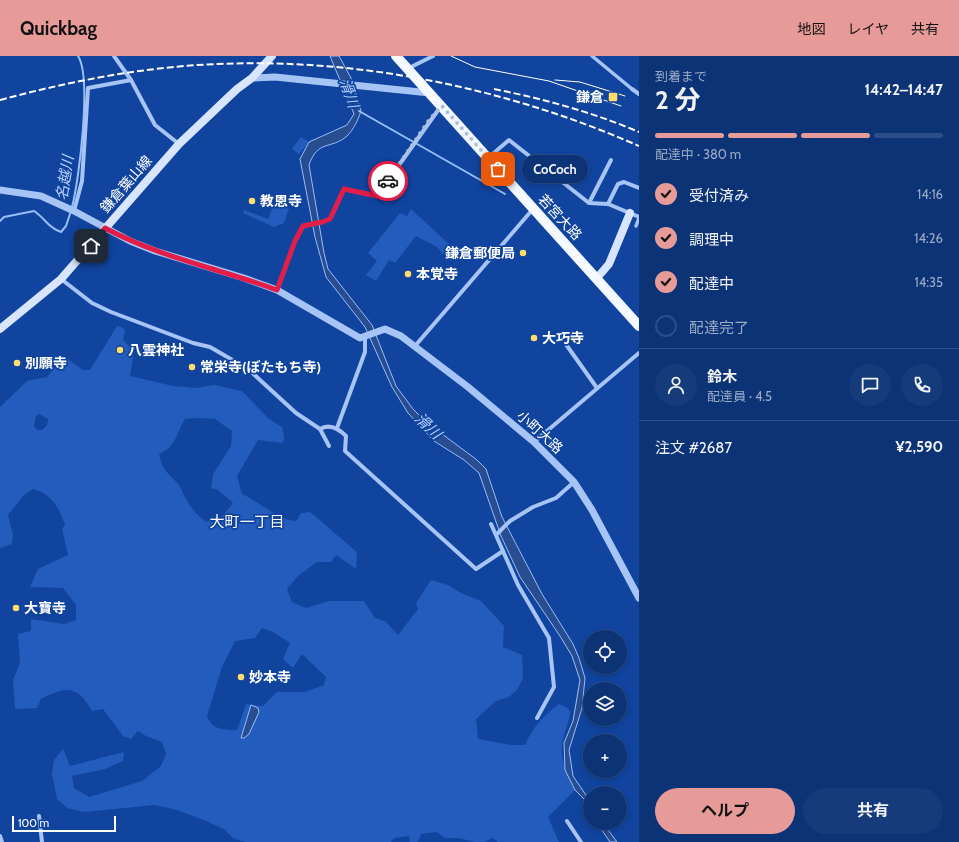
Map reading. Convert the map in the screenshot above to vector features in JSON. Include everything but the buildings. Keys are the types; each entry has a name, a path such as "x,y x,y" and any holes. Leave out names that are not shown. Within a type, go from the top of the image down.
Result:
{"main road":[{"name":"鎌倉葉山線","path":"0,329 61,279 178,144 236,89 252,78 272,56"},
{"name":"若宮大路","path":"396,56 639,326"},
{"path":"597,278 609,264 630,213"}],"street":[{"path":"114,56 131,80 155,125 178,144"},
{"path":"408,68 433,56"},
{"path":"592,56 639,94"},
{"path":"252,78 275,77 430,93"},
{"path":"71,210 82,181 88,88 131,80"},
{"path":"277,290 298,235 303,226 330,219 344,189 377,196 419,135 442,106"},
{"path":"488,158 509,140 589,203 608,204 639,217 636,226"},
{"path":"589,203 611,160"},
{"path":"608,204 618,184 624,182 639,188"},
{"path":"0,190 41,196 130,241 154,251 244,278 277,290 360,338 367,336 365,352 337,428"},
{"path":"415,346 534,209"},
{"path":"61,279 92,303 111,312 193,343 210,347 248,369 296,413 320,429 329,446"},
{"name":"小町大路","path":"367,336 385,329 392,330 468,387 534,442 574,482 592,510 639,598"},
{"path":"565,343 597,388"},
{"path":"534,442 639,353"},
{"path":"320,429 327,426 337,428 346,436 345,451 476,568 503,550"},
{"path":"497,534 510,521 533,507 556,498 574,482"},
{"path":"491,524 497,534 518,585 549,638 554,687 537,718"},
{"path":"40,816 42,842"},
{"path":"567,821 581,842"},
{"path":"0,836 2,842"}],"shaded area":[{"path":"301,137 309,142 299,154 292,149"},
{"path":"276,200 289,208 284,223 274,227 243,213 244,210 268,219"},
{"path":"411,209 450,245 443,254 437,247 416,236 395,263 389,260 376,281 366,275 377,261 368,253 400,213 407,216"},
{"path":"117,326 122,327 125,331 123,340 134,351 130,376 173,386 196,388 214,385 242,391 269,419 282,427 284,437 283,443 258,440 237,476 242,494 275,514 289,520 296,521 301,513 310,512 357,552 356,569 336,555 331,562 317,562 298,576 287,589 292,602 306,608 329,601 364,601 375,618 385,621 398,635 418,609 416,603 431,580 448,585 461,593 481,601 504,626 503,647 522,655 523,678 517,690 509,697 496,701 476,719 478,739 511,745 525,745 539,722 559,704 568,708 570,712 562,743 562,756 565,768 575,790 548,817 559,842 498,842 492,838 484,842 476,842 458,838 445,838 437,832 421,834 418,842 410,842 409,836 394,838 391,842 245,842 233,838 224,829 177,810 155,805 84,812 67,808 57,799 52,774 54,760 63,749 70,766 124,752 123,761 105,769 72,776 74,788 89,797 142,781 161,766 166,754 162,742 146,736 138,731 131,739 123,736 103,709 92,711 87,702 81,696 71,690 58,692 41,699 37,708 15,709 13,680 20,663 18,634 31,631 31,619 64,624 76,620 76,605 63,588 30,587 38,569 68,555 62,529 65,525 63,519 54,502 45,494 33,489 24,495 8,515 13,535 12,544 0,548 0,407 27,381 47,377 64,356 83,370 90,370","holes":["39,414 48,419 47,425 42,430 37,430 34,426 36,416","185,419 215,419 232,431 231,446 213,474 211,488 218,490 233,503 219,520 209,520 206,522 192,509 181,488 166,471 160,460 159,454 169,448 175,440","262,628 273,632 290,643 283,659 293,668 302,654 326,677 324,685 305,692 277,692 263,706 246,704 237,730 228,730 215,727 209,721 207,716 222,667 235,641 255,638"]}],"water":[{"name":"滑川","path":"330,56 339,56 351,78 361,111 356,124 347,136 336,143 325,146 316,151 309,165 328,269 372,325 396,386 413,409 426,422 477,460 486,469 502,517 542,594 573,644 585,678 585,682 583,682 582,708 569,750 573,776 583,791 583,798 575,790 565,770 564,743 573,721 580,680 572,656 520,577 501,536 479,473 464,460 434,441 408,413 392,387 365,327 326,277 315,237 300,159 309,142 347,125 354,114"},
{"path":"251,705 258,708 259,712 249,734 244,738 241,738"},
{"path":"602,830 608,830 617,842 610,842"}],"waterway":[{"name":"名越川","path":"72,207 81,153 84,106 82,67 78,56"},
{"name":"滑川","path":"359,111 505,194"},
{"name":"名越川","path":"0,221 4,217 34,211 49,225 61,232 66,226 71,211"}],"tram line":[{"path":"451,56 475,67 549,81 621,106"},
{"path":"555,80 580,82 625,96"}],"railway":[{"path":"0,100 80,81 162,68 217,64 271,63 325,66 379,72 432,81 485,93 538,108 639,146"},
{"path":"494,89 568,107 604,118 639,132"}],"way so far":[{"path":"388,181 429,120 442,106 498,169"}],"place":[{"name":"鎌倉","path":"613,97"},
{"name":"CoCoch","path":"498,169"},
{"name":"教恩寺","path":"252,201"},
{"name":"鎌倉郵便局","path":"523,253"},
{"name":"本覚寺","path":"408,274"},
{"name":"大巧寺","path":"534,338"},
{"name":"八雲神社","path":"120,350"},
{"name":"別願寺","path":"17,363"},
{"name":"常栄寺(ぼたもち寺)","path":"192,367"},
{"name":"大寶寺","path":"16,608"},
{"name":"妙本寺","path":"241,677"}],"district":[{"name":"大町一丁目","path":"247,522"}],"route":[{"path":"91,246 105,228 154,251 244,278 277,290 295,241 303,226 330,219 344,189 377,196 388,181"}]}
